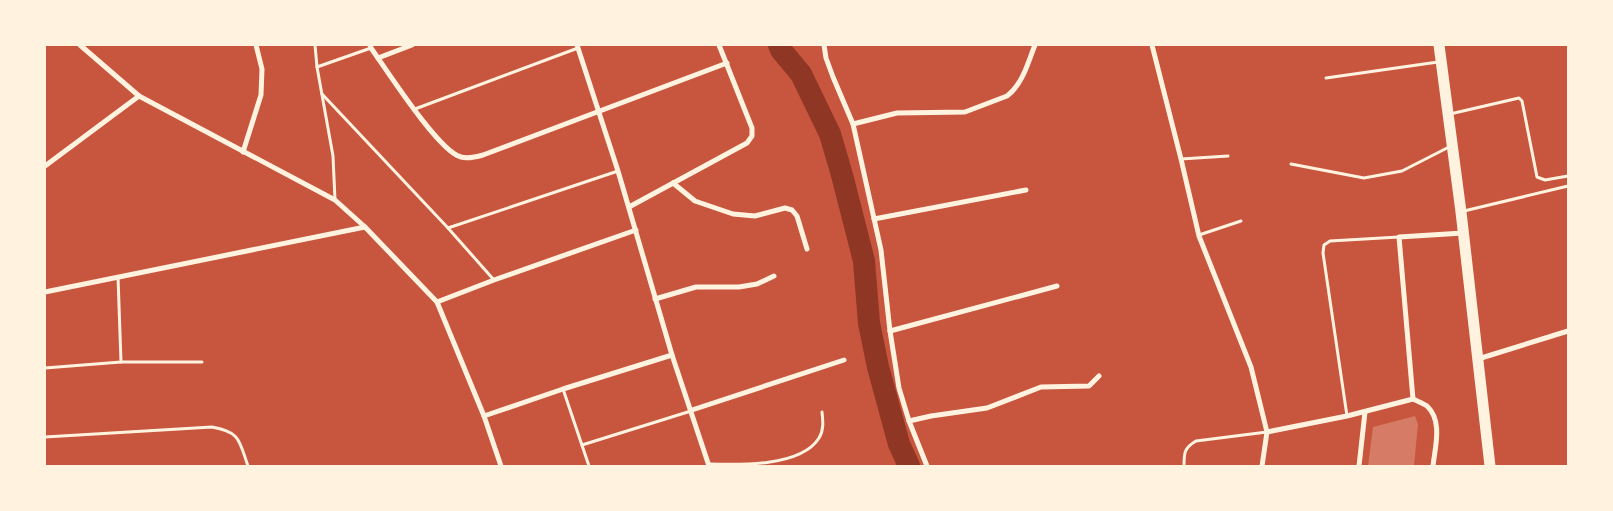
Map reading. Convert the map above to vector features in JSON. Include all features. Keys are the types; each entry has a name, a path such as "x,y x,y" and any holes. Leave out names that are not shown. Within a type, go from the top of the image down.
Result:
{"highway":[{"path":"1439,45 1464,233 1490,466"}],"street":[{"path":"80,45 140,96 335,200 365,227 437,302 484,416 501,466"},
{"path":"243,152 261,95 262,69 255,45"},
{"path":"378,58 412,45"},
{"path":"629,207 748,143 752,136 752,128 719,45"},
{"path":"824,45 832,77 853,124 881,250 890,331 899,388 909,421 927,466"},
{"path":"853,124 897,113 965,112 1007,96 1013,92 1020,80 1035,45"},
{"path":"1152,45 1199,236 1251,367 1267,432 1262,466"},
{"path":"577,46 618,171 672,355 709,465"},
{"path":"370,47 414,110 451,153 460,157 472,158 727,63"},
{"path":"45,166 140,96"},
{"path":"673,183 695,201 733,214 755,216 785,208 792,210 798,216 807,249"},
{"path":"874,220 1026,190"},
{"path":"45,292 365,227"},
{"path":"437,302 636,230"},
{"path":"1413,399 1399,237 1464,233"},
{"path":"655,299 696,287 739,287 757,284 774,276"},
{"path":"890,331 1057,286"},
{"path":"1478,360 1568,330"},
{"path":"484,416 672,355"},
{"path":"692,410 844,360"},
{"path":"909,421 986,408 1041,387 1089,386 1100,376"},
{"path":"1267,432 1365,412 1413,399 1426,405 1433,414 1437,429 1433,466"},
{"path":"1359,466 1365,412"}],"lane":[{"path":"315,45 317,67 333,156 335,200"},
{"path":"414,110 577,46"},
{"path":"317,67 370,47"},
{"path":"1326,78 1441,61"},
{"path":"322,94 448,228 494,280"},
{"path":"1447,114 1520,98 1537,177 1545,180 1568,176"},
{"path":"1290,164 1364,178 1402,171 1452,146"},
{"path":"1181,159 1228,156"},
{"path":"448,228 618,171"},
{"path":"1461,212 1568,186"},
{"path":"1199,236 1241,221"},
{"path":"1347,416 1323,253 1324,245 1330,241 1399,237"},
{"path":"118,277 121,362"},
{"path":"45,368 121,362 202,362"},
{"path":"563,389 589,466"},
{"path":"582,445 692,410"},
{"path":"709,465 742,466 791,457 806,451 819,438 822,432 822,412"},
{"path":"45,437 212,427 226,429 238,437 248,466"},
{"path":"1184,466 1184,454 1188,445 1196,441 1267,432"}],"building":[{"path":"1415,416 1418,424 1414,466 1368,466 1373,427"}],"waterway":[{"path":"779,45 801,74 830,134 864,261 869,323 878,367 899,444 909,466"}]}
